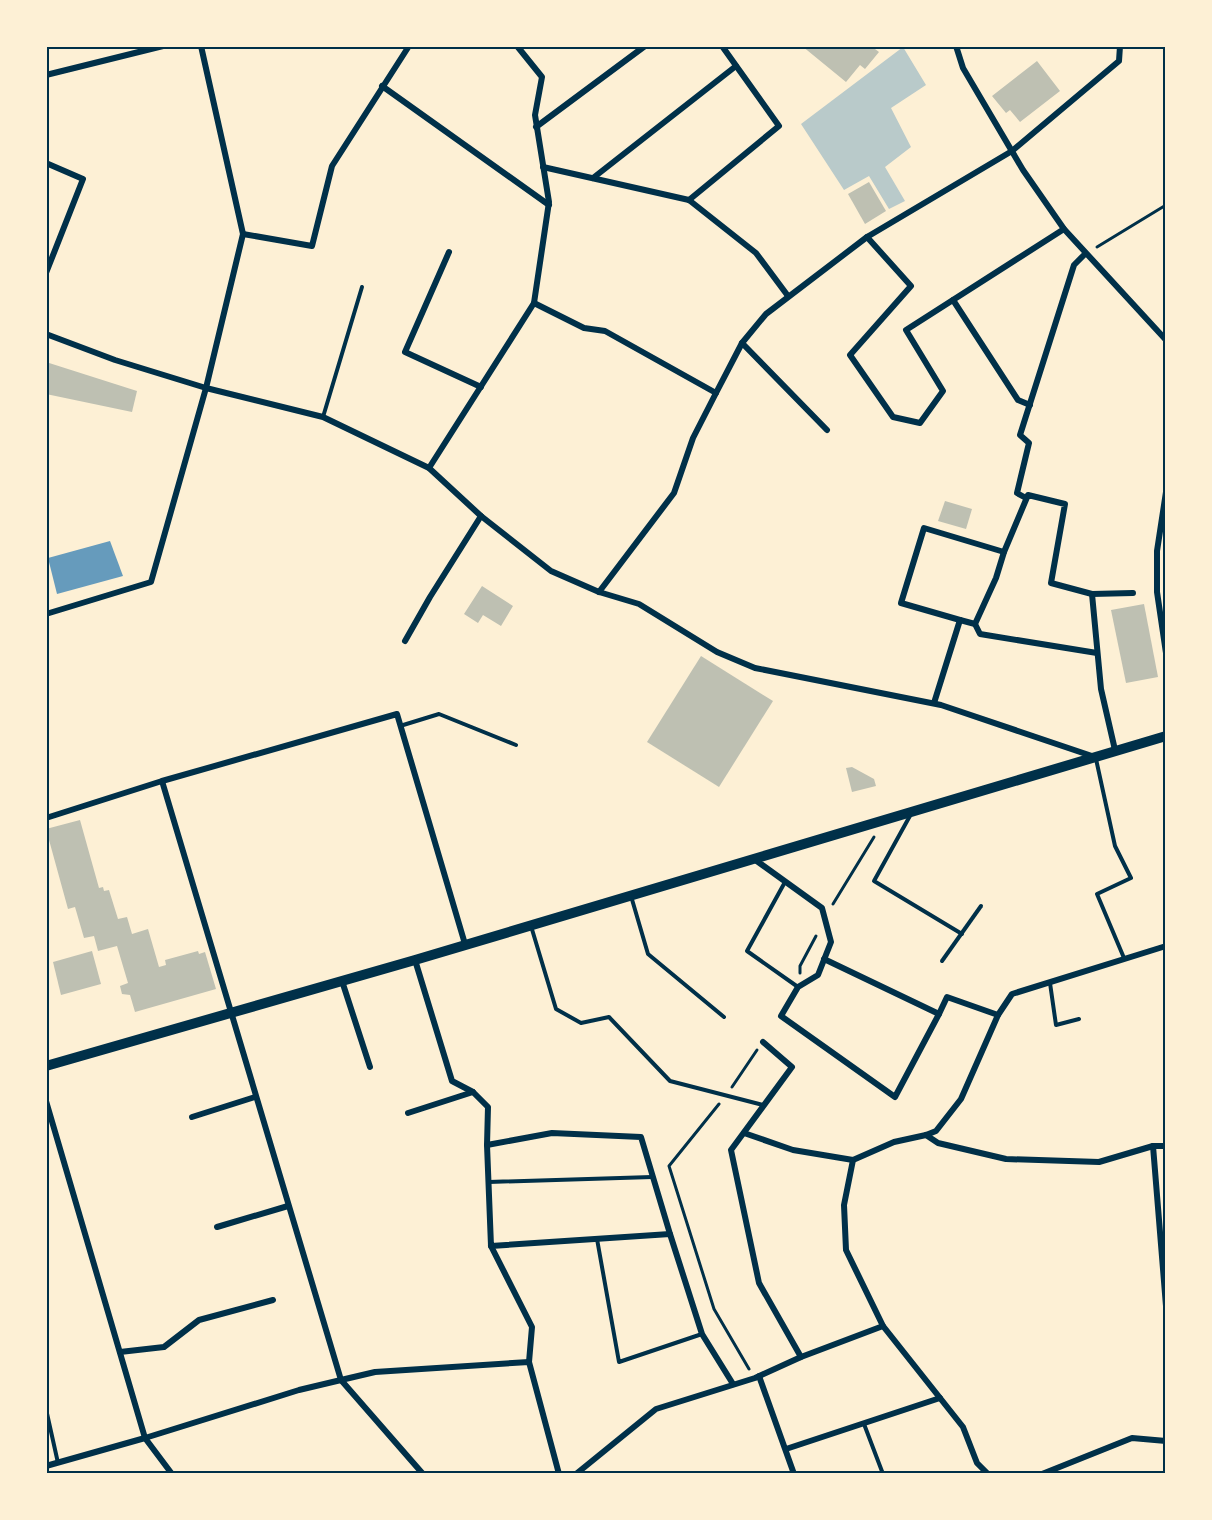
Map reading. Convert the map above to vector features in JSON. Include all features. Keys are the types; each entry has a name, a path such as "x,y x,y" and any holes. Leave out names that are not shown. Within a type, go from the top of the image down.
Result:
{"street":[{"path":"46,75 163,46"},
{"path":"46,614 151,582 206,388 243,234 201,46"},
{"path":"243,234 312,246 332,166 409,46"},
{"path":"429,468 534,303 549,205 535,116 542,77 517,46"},
{"path":"537,127 645,46"},
{"path":"689,200 779,126 722,46"},
{"path":"956,46 963,68 1012,151 1064,229 1166,340"},
{"path":"599,592 674,494 693,438 716,393 742,343 766,314 867,237 1012,151 1119,62 1120,46"},
{"path":"593,178 736,66"},
{"path":"382,86 549,205"},
{"path":"46,163 83,179 46,273"},
{"path":"543,166 689,200 756,253 788,296"},
{"path":"867,237 910,286 850,355 893,417 920,423 943,391 906,330 1064,229"},
{"path":"449,252 405,352 481,387"},
{"path":"1026,498 1017,493 1029,443 1020,435 1074,265 1085,254"},
{"path":"953,300 1018,400 1030,405"},
{"path":"534,303 584,328 605,331 716,393"},
{"path":"46,334 115,360 206,388 323,417 429,468 481,516 551,571 599,592 639,604 717,652 755,668 934,703 1094,756"},
{"path":"742,343 827,429"},
{"path":"1166,492 1157,551 1157,592 1166,653"},
{"path":"975,624 996,578 1004,552 1028,495 1065,504 1051,583 1092,594 1133,593"},
{"path":"405,641 481,516"},
{"path":"1004,552 924,528 901,603 975,624 980,634 1097,653"},
{"path":"1092,594 1101,689 1115,750"},
{"path":"934,703 960,620"},
{"path":"46,818 162,781 397,714 465,944"},
{"path":"46,1066 415,960 1166,736"},
{"path":"162,781 340,1380 423,1473"},
{"path":"754,858 822,908 831,942 818,975 798,987 781,1016 895,1097 946,997 998,1015"},
{"path":"744,1133 793,1150 853,1160 894,1142 936,1131 961,1099 998,1015 1012,994 1166,946"},
{"path":"824,959 939,1014"},
{"path":"415,960 452,1080 473,1092 488,1107 487,1146 491,1246 532,1327 529,1362 559,1473"},
{"path":"342,981 370,1067"},
{"path":"763,1042 792,1067 731,1150 759,1283 801,1357"},
{"path":"408,1113 473,1092"},
{"path":"192,1118 255,1097"},
{"path":"46,1101 145,1438 172,1473"},
{"path":"487,1146 552,1133 641,1137 702,1334 733,1384"},
{"path":"926,1135 938,1143 1006,1159 1099,1162 1153,1146 1166,1146"},
{"path":"1153,1146 1166,1306"},
{"path":"853,1160 844,1205 846,1250 883,1326 963,1427 977,1463 988,1473"},
{"path":"217,1227 288,1206"},
{"path":"491,1246 670,1234"},
{"path":"120,1352 164,1347 199,1320 273,1300"},
{"path":"576,1473 656,1409 757,1377 801,1357 883,1326"},
{"path":"46,1466 299,1390 375,1372 529,1362"},
{"path":"757,1377 794,1473"},
{"path":"786,1449 940,1398"},
{"path":"1042,1473 1132,1438 1166,1441"}],"lane":[{"path":"323,417 362,287"},
{"path":"400,726 439,714 516,745"},
{"path":"1094,756 1115,846 1131,878 1097,894 1125,959"},
{"path":"914,810 874,881 962,934"},
{"path":"786,881 747,951 798,987"},
{"path":"631,895 648,954 724,1017"},
{"path":"942,961 981,906"},
{"path":"531,924 556,1009 581,1023 609,1017 670,1081 764,1105"},
{"path":"1050,982 1056,1024 1079,1019"},
{"path":"489,1182 653,1176"},
{"path":"597,1239 619,1362 702,1334"},
{"path":"46,1409 58,1463"},
{"path":"864,1423 883,1473"}],"path":[{"path":"1085,254 1166,205"},
{"path":"798,987 800,966 824,918 885,819"},
{"path":"757,1377 714,1309 669,1166 726,1095 763,1042"}],"shaded area":[{"path":"903,47 926,85 891,108 911,147 885,167 905,201 889,209 869,176 844,190 801,124"}],"water":[{"path":"110,541 123,576 57,594 48,558"}],"building":[{"path":"802,46 871,46 879,52 865,69 860,65 846,82"},
{"path":"1037,61 1060,91 1020,122 1010,110 1006,113 992,96"},
{"path":"869,182 886,211 865,224 848,194"},
{"path":"46,362 137,391 132,412 46,394"},
{"path":"945,501 972,509 966,529 938,521"},
{"path":"482,586 513,606 501,626 483,615 478,623 464,614"},
{"path":"1144,604 1158,677 1126,683 1111,610"},
{"path":"701,656 773,701 719,787 647,742"},
{"path":"852,767 874,779 876,786 852,792 846,768"},
{"path":"80,820 99,888 103,887 104,891 109,890 118,919 127,917 132,934 148,929 159,967 166,965 165,960 198,951 199,954 205,952 216,989 135,1012 130,995 122,994 120,986 128,983 117,946 98,951 94,936 84,938 75,907 68,909 46,829"},
{"path":"92,951 101,984 61,995 53,962"}]}
